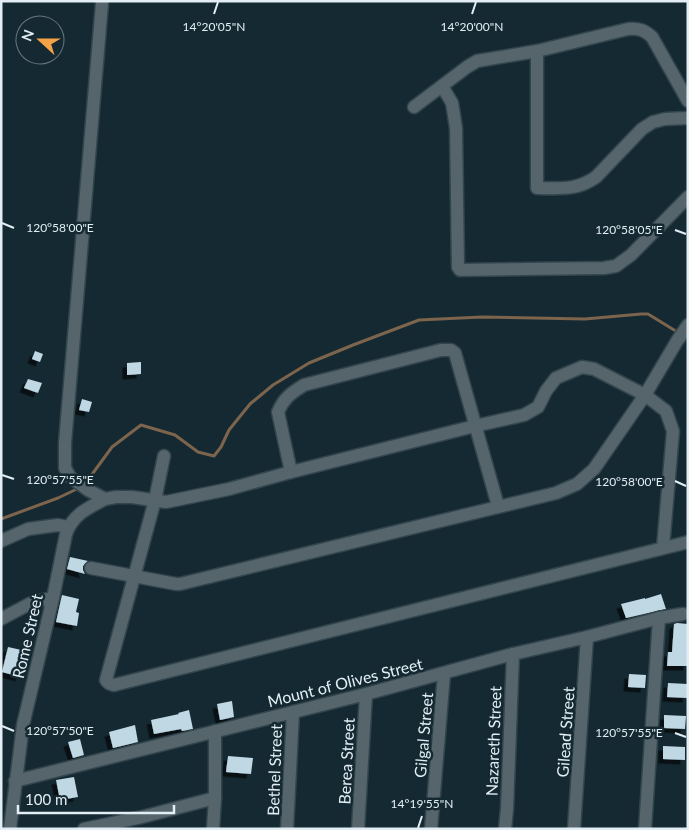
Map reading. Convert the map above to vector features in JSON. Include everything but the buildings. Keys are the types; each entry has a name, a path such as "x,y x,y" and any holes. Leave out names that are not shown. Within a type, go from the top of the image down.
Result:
{"street":[{"path":"102,3 64,456 65,468 70,477 105,499"},
{"path":"414,107 477,61 537,51 637,28 645,31 652,37 688,101"},
{"path":"537,51 537,188 573,188 587,183 596,177 642,129 654,122 665,119 688,118"},
{"path":"442,86 452,103 456,128 458,267 460,270 604,268 616,266 631,255 688,197"},
{"path":"91,568 180,584 556,493 577,484 594,469 645,395 688,325"},
{"path":"291,472 278,412 286,398 304,385 441,350 451,350 455,353 498,506"},
{"path":"1,541 28,529 58,525 68,527 83,511 105,499 132,496 166,502 229,489 475,426 524,416 538,406 556,378 582,367 594,368 645,395 666,411 673,431 663,548"},
{"path":"164,456 155,500 106,680 114,685 688,542"},
{"name":"Rome Street","path":"10,829 22,725 68,527"},
{"path":"1,619 33,602 52,598"},
{"name":"Mount of Olives Street","path":"15,781 366,694 513,654 659,618 683,614"},
{"path":"645,829 659,618"},
{"name":"Gilead Street","path":"574,829 587,637"},
{"name":"Nazareth Street","path":"505,829 513,654"},
{"name":"Gilgal Street","path":"431,829 444,674"},
{"name":"Berea Street","path":"358,829 366,694"},
{"name":"Bethel Street","path":"288,829 292,712"},
{"path":"213,829 215,731"},
{"path":"84,829 142,823 215,798"}],"waterway":[{"path":"85,484 112,447 141,425 175,435 198,452 214,456 221,447 229,430 250,404 273,385 309,363 419,320 482,317 585,319 648,314 679,333"},
{"path":"1,519 58,498 79,488"}]}
